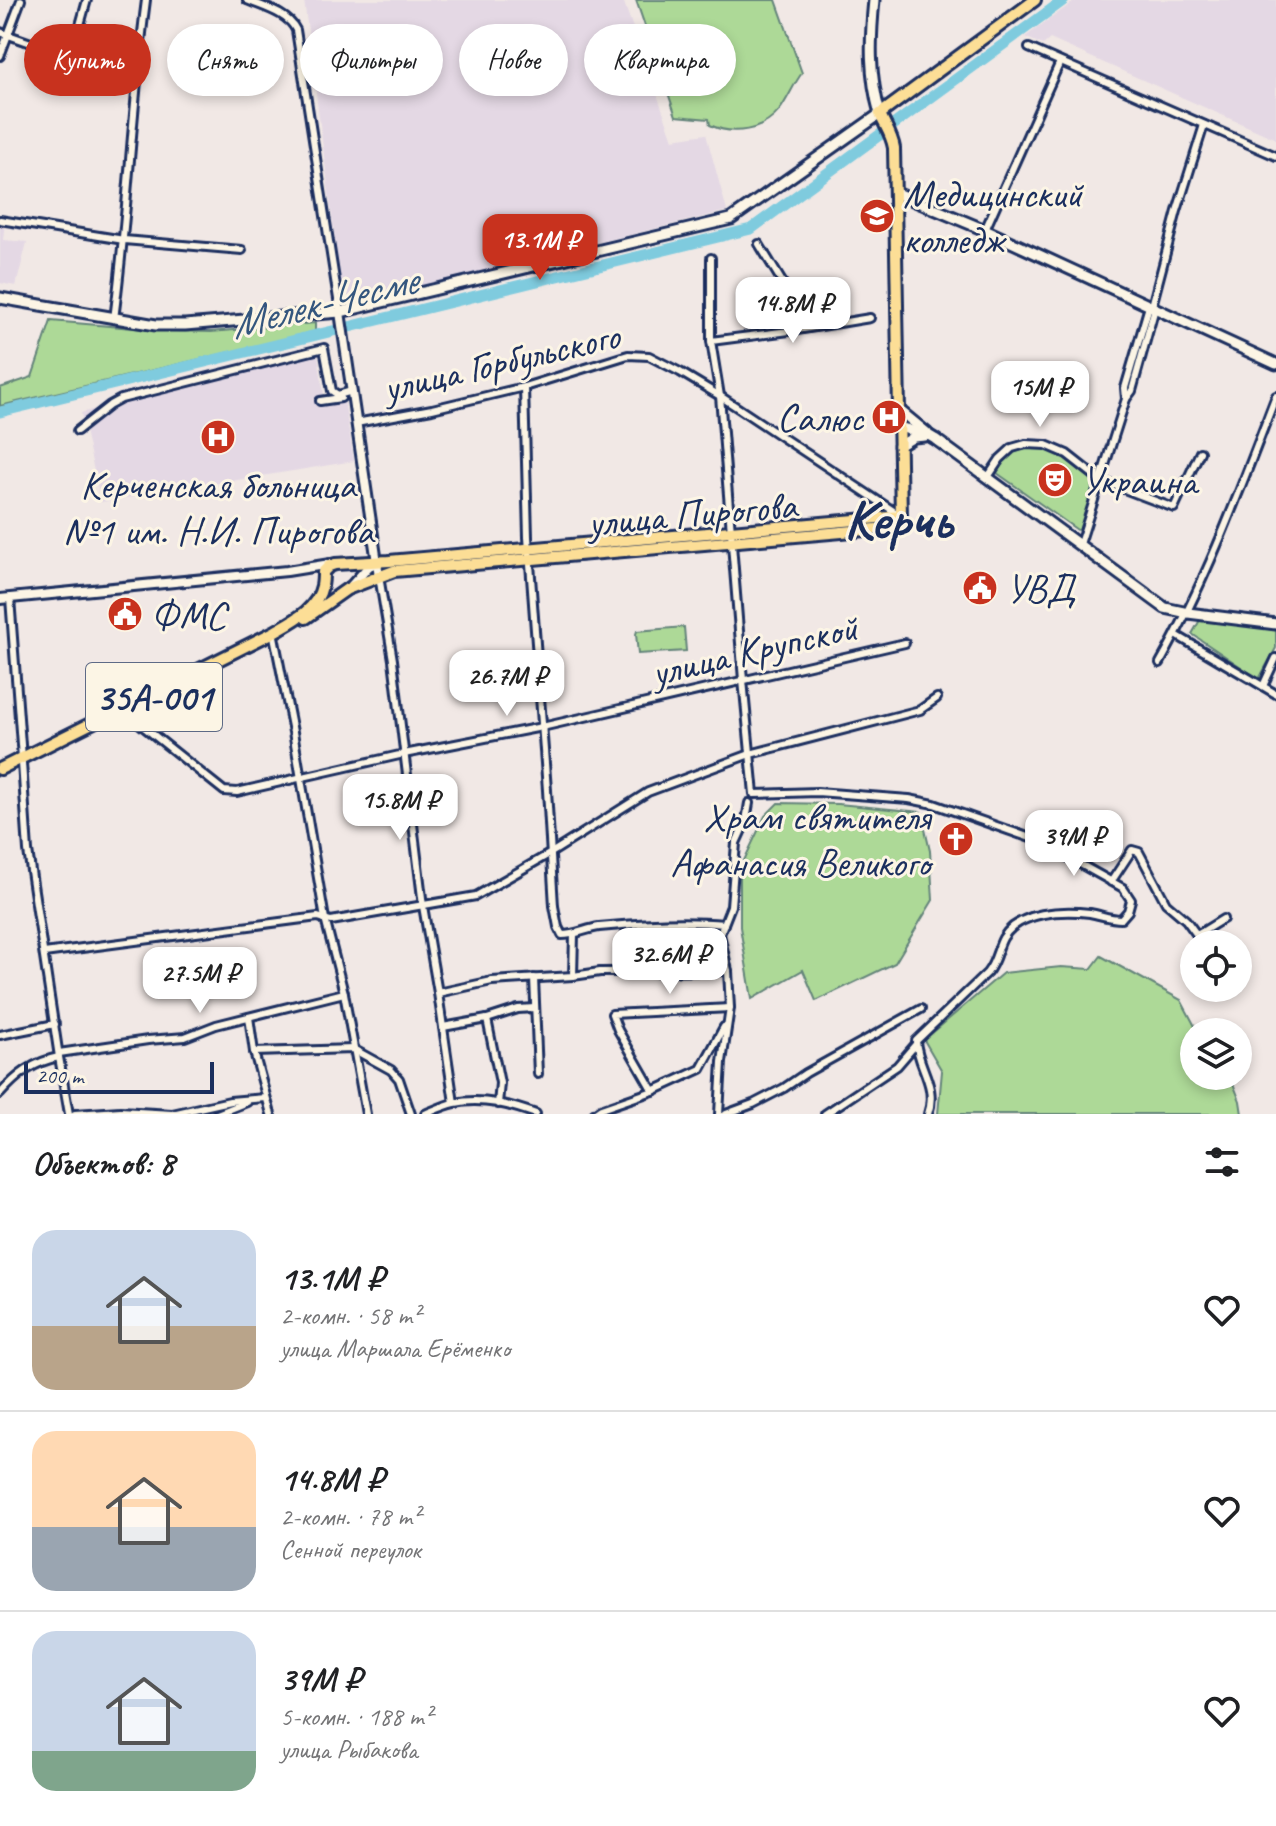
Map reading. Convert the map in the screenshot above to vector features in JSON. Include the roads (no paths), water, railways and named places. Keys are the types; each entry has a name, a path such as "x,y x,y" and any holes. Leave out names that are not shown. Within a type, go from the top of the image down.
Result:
{"main road":[{"path":"874,0 870,50 874,89 882,119 892,136 896,193 901,516"},
{"path":"0,298 156,325 341,316 731,219 882,119 1035,0"},
{"path":"896,193 985,230 1276,364"},
{"path":"899,410 1165,608 1276,624"},
{"path":"899,427 930,436"},
{"path":"899,446 914,437 930,436"},
{"name":"улица Пирогова","path":"337,563 530,554 888,528 901,516"},
{"name":"улица Пирогова","path":"306,616 346,590 394,571 530,554"},
{"path":"306,616 326,568 337,563 348,568 351,575 346,590 332,592 322,581"},
{"name":"35А-001","path":"0,771 306,616"}],"street":[{"path":"0,56 21,0"},
{"path":"0,32 59,53 69,53 73,50 87,0"},
{"path":"114,319 146,0"},
{"path":"247,0 285,17 296,30 393,660 423,906 454,1103"},
{"path":"1029,48 1276,156"},
{"path":"985,230 1060,62"},
{"path":"1080,544 1126,399 1132,391 1177,211 1204,125"},
{"path":"0,220 124,240 242,250"},
{"path":"759,244 787,290 797,330"},
{"path":"711,258 711,341 720,396 754,794 817,792 909,799 934,804 1039,841 1123,888 1131,900 1128,911 1121,919 1092,913 1061,912 1043,914 1018,924 1003,939 987,973 919,1037 897,1066 825,1114"},
{"path":"711,341 870,318"},
{"path":"77,431 121,399 324,348 332,391 338,397"},
{"name":"улица Горбульского","path":"356,423 524,387 628,355 649,356 720,396 901,516"},
{"path":"524,387 530,554 554,906 558,927 562,935 625,924 681,921 724,924"},
{"path":"320,401 352,393"},
{"path":"1160,663 1188,613 1227,525 1276,396"},
{"path":"988,477 1006,452 1019,446 1036,444 1067,454 1100,480 1174,508 1200,452"},
{"path":"346,590 377,562"},
{"path":"265,1098 230,1101 172,1114 120,1111 72,1114 59,1055 28,851 5,598 287,571 337,563"},
{"path":"287,571 311,572 322,581"},
{"path":"274,634 325,919 344,993 366,1114"},
{"path":"1176,635 1276,694"},
{"name":"улица Крупской","path":"123,711 224,791 237,792 542,727 905,643"},
{"path":"1263,686 1276,658"},
{"path":"44,953 318,917 331,921 476,896 648,792 750,754 920,710 937,698"},
{"path":"719,1114 730,1008 728,971 720,934 734,893 736,843 746,821 749,803"},
{"path":"1111,882 1132,850 1139,852 1166,903 1186,920 1197,935 1223,919"},
{"path":"573,976 574,934"},
{"path":"438,993 492,981 600,972 728,971"},
{"path":"534,978 538,1074"},
{"path":"0,1094 29,1066 59,1055 185,1037 216,1025 344,993"},
{"path":"443,1027 487,1019 518,1009 535,1008"},
{"path":"653,1091 612,1014 730,1008"},
{"path":"726,1114 784,1088 921,1009"},
{"path":"249,1017 254,1052 271,1114"},
{"path":"487,1019 500,1083 498,1104"},
{"path":"594,1114 701,1069 727,1023"},
{"path":"0,1035 55,1024"},
{"path":"916,1044 931,1090 928,1114"},
{"path":"254,1052 353,1049 391,1070 399,1079 411,1114"},
{"path":"217,1114 252,1099"},
{"path":"425,1114 454,1103 478,1101 536,1114"}],"waterway":[{"name":"Мелек-Чесме","path":"0,412 751,229 1064,0"}],"place":[{"name":"Медицинский колледж","path":"877,216"},
{"name":"Салюс","path":"889,417"},
{"name":"Керченская больница №1 им. Н.И. Пирогова","path":"218,437"},
{"name":"Украина","path":"1055,480"},
{"name":"УВД","path":"980,588"},
{"name":"ФМС","path":"125,614"},
{"name":"Храм святителя Афанасия Великого","path":"956,839"}],"district":[{"name":"Керчь","path":"898,518"}]}
